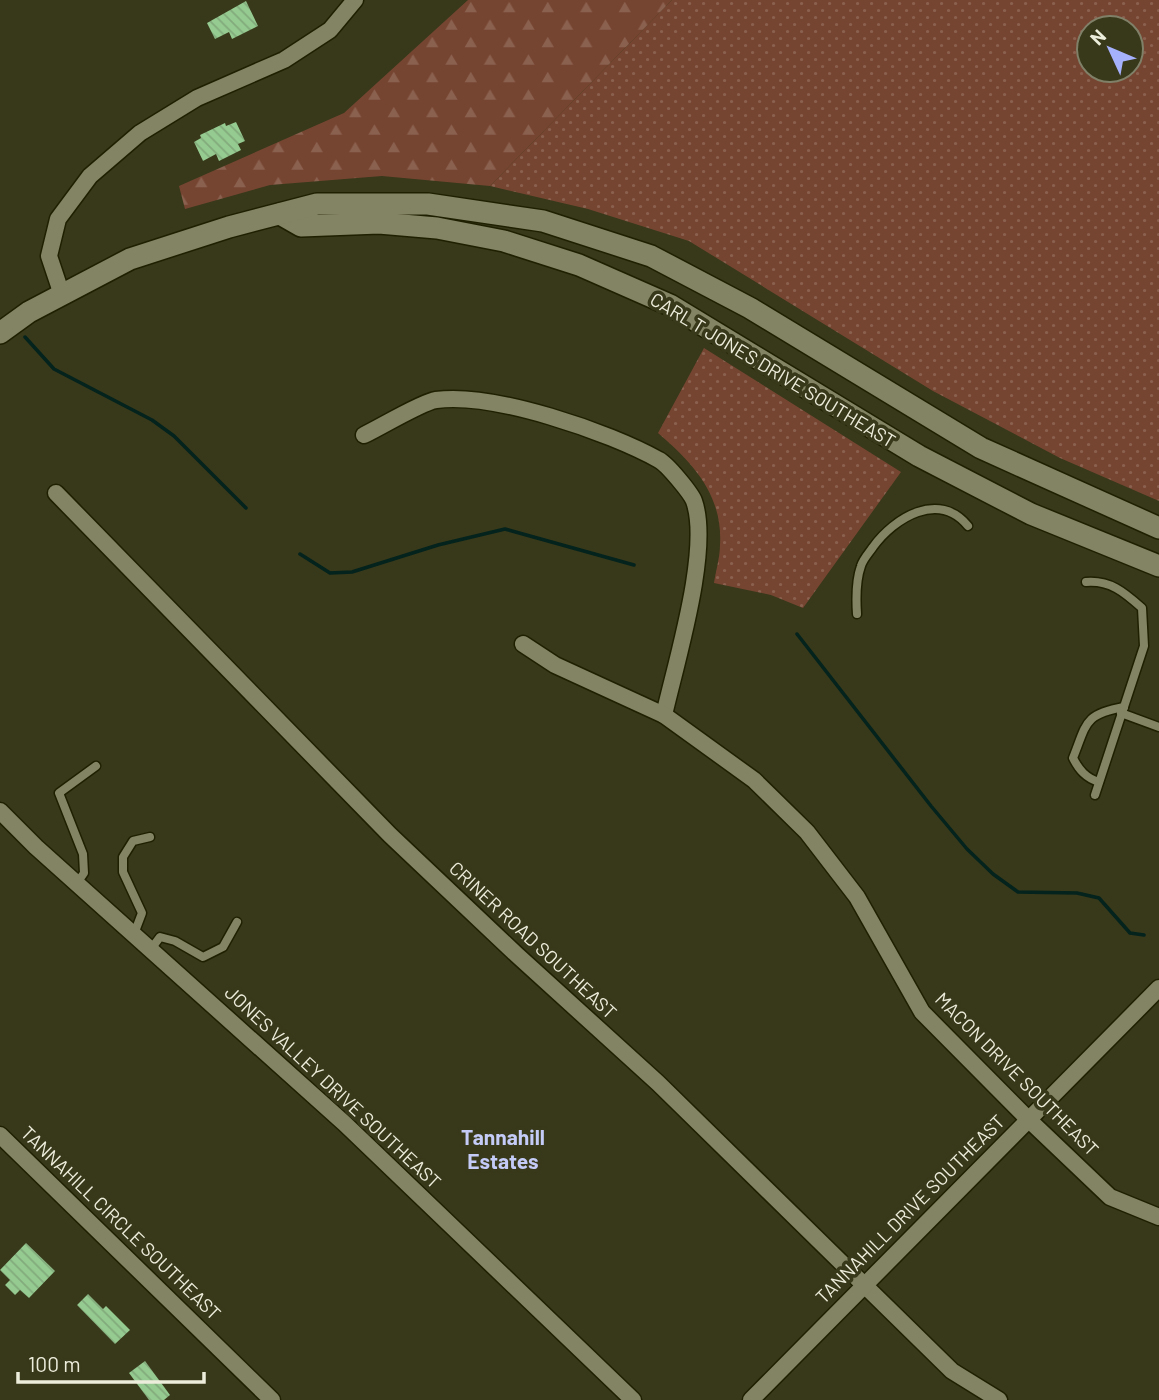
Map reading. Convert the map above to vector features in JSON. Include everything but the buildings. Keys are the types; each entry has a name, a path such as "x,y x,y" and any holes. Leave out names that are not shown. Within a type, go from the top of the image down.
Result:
{"main road":[{"name":"CARL T JONES DRIVE SOUTHEAST","path":"280,214 317,204 428,204 543,221 651,256 750,309 981,448 1159,528"},
{"path":"0,332 29,312 130,259 229,227 280,214"},
{"name":"CARL T JONES DRIVE SOUTHEAST","path":"280,214 302,226 379,222 437,228 504,241 579,265 670,305 919,456 1031,514 1159,566"}],"street":[{"path":"62,295 49,256 58,219 90,176 140,133 186,105 284,60 319,38 330,30 355,0"},
{"path":"364,435 433,400 470,400 513,407 587,428 662,462 693,499 699,546 686,621 664,715"},
{"name":"CRINER ROAD SOUTHEAST","path":"56,493 390,835 658,1083 952,1371 999,1400"},
{"name":"MACON DRIVE SOUTHEAST","path":"523,644 555,665 664,715 754,780 807,832 857,897 922,1012 1110,1197 1159,1217"},
{"name":"JONES VALLEY DRIVE SOUTHEAST","path":"0,810 77,883 344,1123 633,1400"},
{"name":"TANNAHILL DRIVE SOUTHEAST","path":"751,1400 1159,988"},
{"name":"TANNAHILL CIRCLE SOUTHEAST","path":"0,1135 272,1400"}],"lane":[{"path":"857,614 861,564 885,531 915,512 936,509 959,515 968,526"},
{"path":"1086,582 1101,581 1124,592 1142,608 1144,646 1095,795"},
{"path":"1099,782 1079,770 1073,758 1087,722 1094,715 1122,710 1159,727"},
{"path":"77,883 84,873 83,854 59,793 96,766"},
{"path":"134,934 142,914 123,872 123,857 133,841 150,837"},
{"path":"151,949 160,937 175,941 202,957 223,947 237,922"}],"green space":[{"path":"468,0 672,0 490,186 382,176 270,185 185,209 179,186 344,113"},
{"path":"672,0 1159,0 1159,501 1060,458 933,391 689,241 588,209 490,186"},
{"path":"704,348 901,472 803,608 771,595 714,583 720,550 720,527 711,495 694,468 658,433"}],"waterway":[{"path":"25,337 54,369 152,420 174,436 246,508"},
{"path":"300,554 330,573 352,572 438,545 505,529 634,565"},
{"path":"797,634 931,806 967,849 993,874 1018,892 1077,893 1099,898 1130,933 1144,935"}],"district":[{"name":"Tannahill Estates","path":"503,1150"}]}
